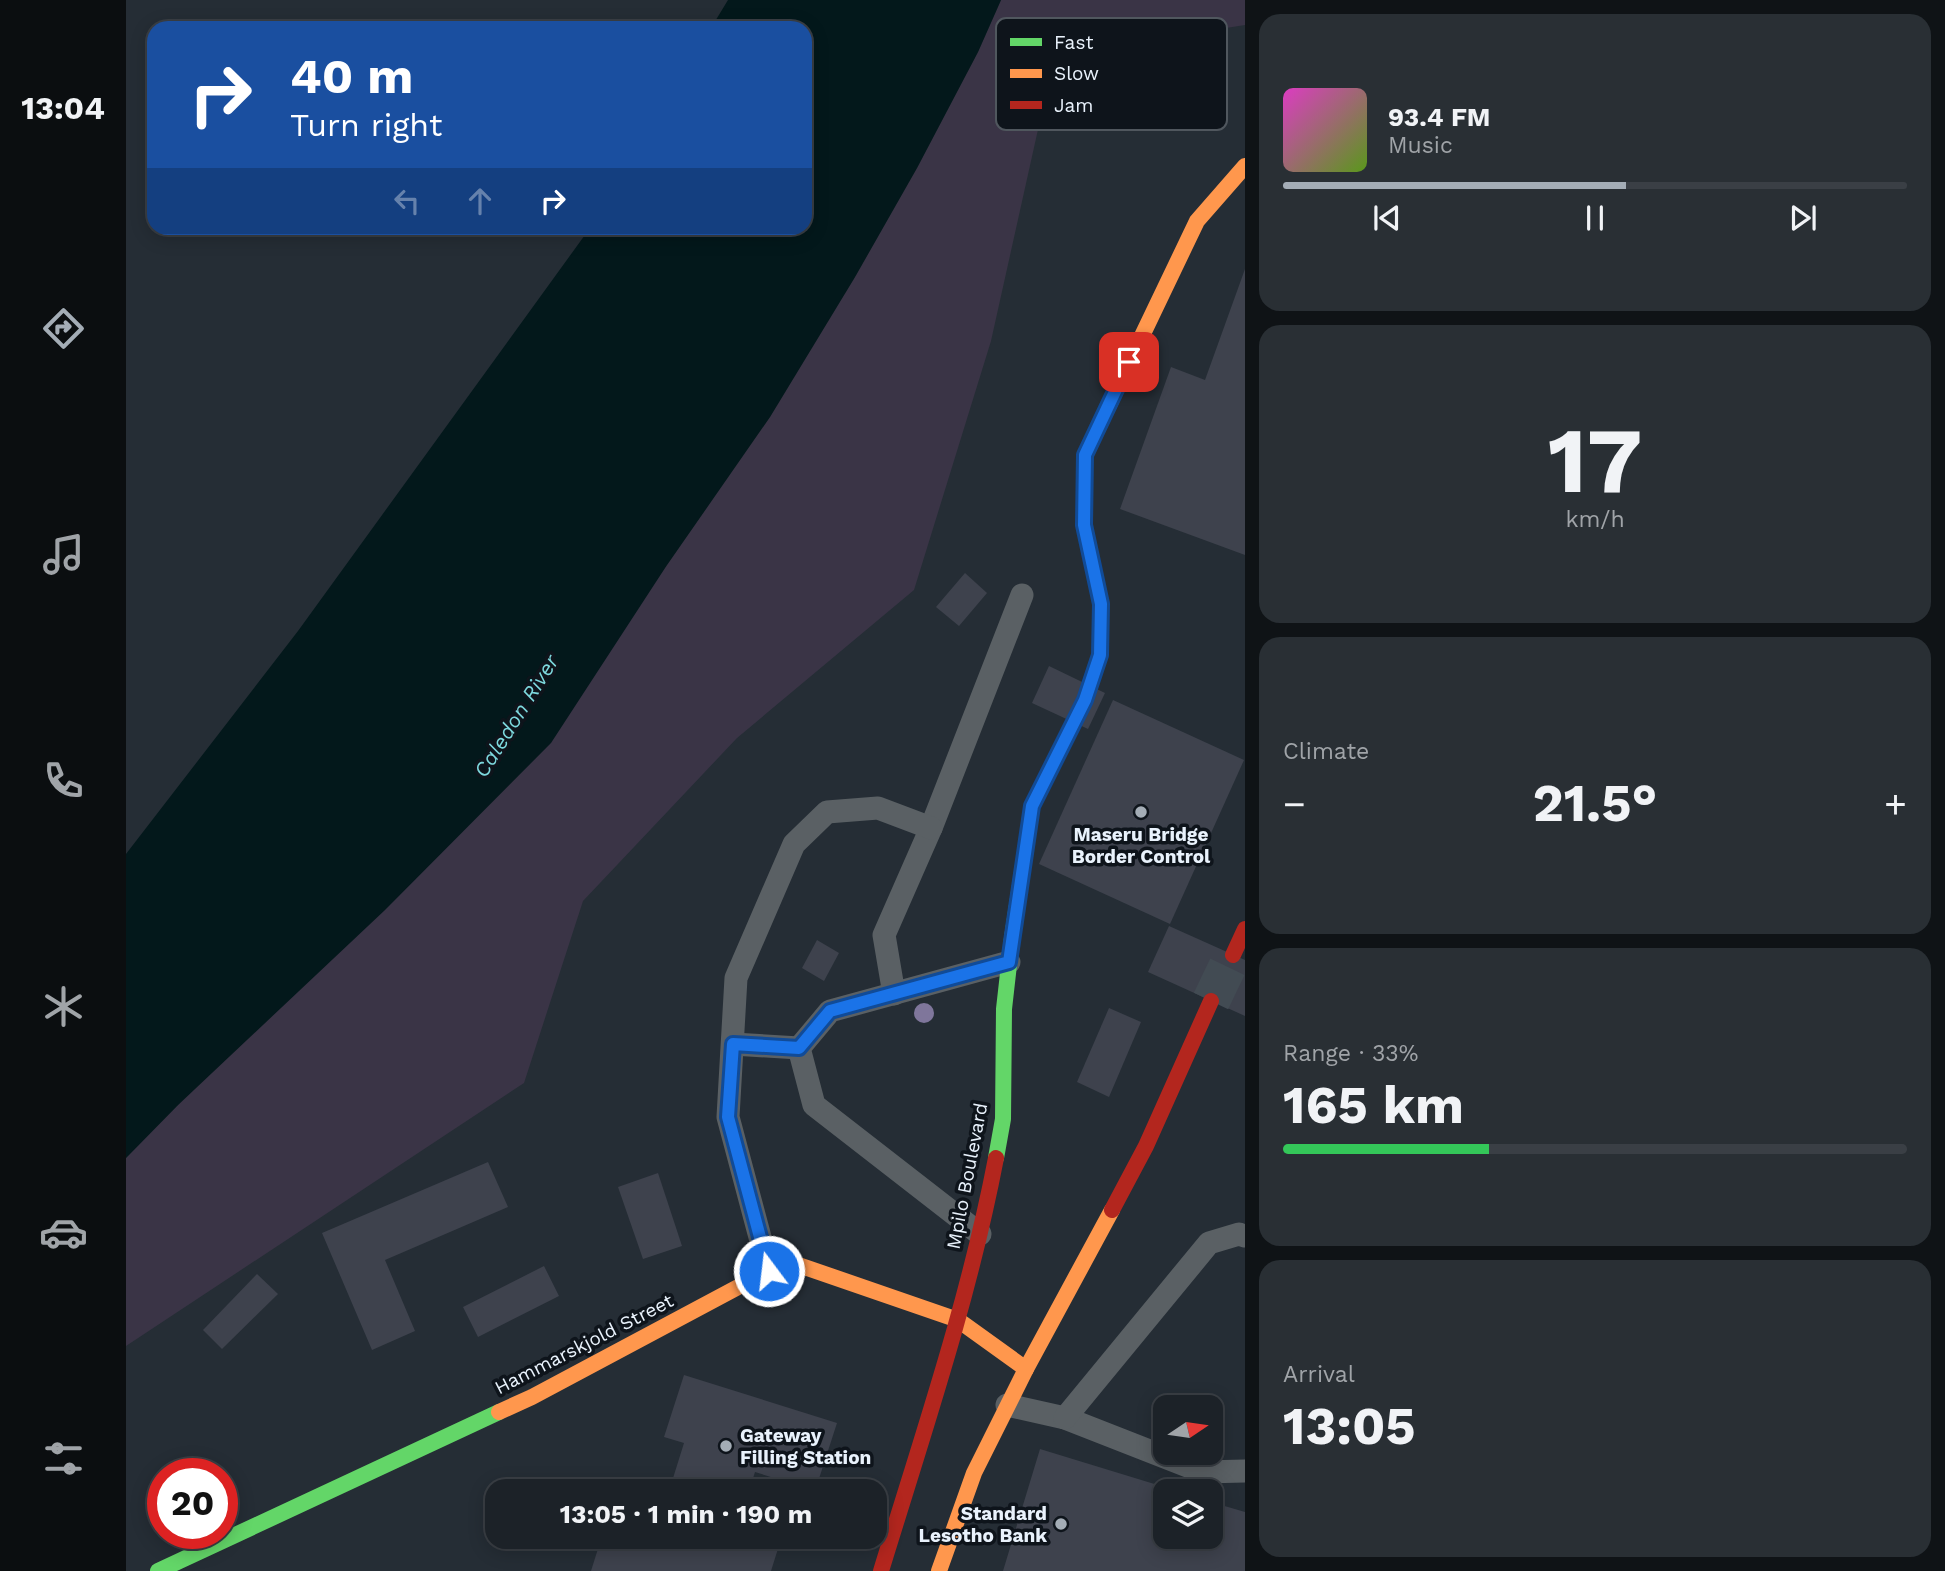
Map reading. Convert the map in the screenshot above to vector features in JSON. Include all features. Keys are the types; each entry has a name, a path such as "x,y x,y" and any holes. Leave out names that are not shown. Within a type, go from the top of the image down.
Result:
{"main road":[{"name":"Mpilo Boulevard","path":"881,1571 958,1320 980,1234 1003,1119 1004,1009 1032,806 1085,700 1100,655 1101,604 1084,525 1085,455 1196,222 1245,166"},
{"path":"1233,955 1245,929"},
{"path":"939,1571 974,1473 1007,1405 1146,1146 1211,1001"},
{"name":"Hammarskjold Street","path":"158,1571 532,1397 787,1261 958,1320 1026,1369"}],"lane":[{"path":"894,994 884,935 931,828 1022,595"},
{"path":"769,1271 728,1117 736,978 794,844 827,812 878,808 931,828"},
{"path":"799,1048 830,1011 1009,962"},
{"path":"733,1044 799,1048"},
{"path":"799,1048 814,1105 980,1234"},
{"path":"1065,1418 1209,1243 1238,1234 1245,1236"},
{"path":"1007,1405 1065,1418 1203,1472 1245,1471"}],"shaded area":[{"path":"1001,0 1245,0 1245,25 1227,28 1227,18 996,18 996,130 1038,130 991,341 914,590 737,738 583,901 524,1083 126,1346 126,1158 177,1106 667,565 770,417 855,277 917,168 978,52"}],"water":[{"name":"Caledon River","path":"728,0 1001,0 978,52 917,168 855,277 770,417 667,565 551,743 385,910 177,1106 126,1158 126,854 298,631 585,235 812,235 812,21 715,21"}],"building":[{"path":"1245,269 1245,555 1120,509 1171,367 1205,380"},
{"path":"965,573 987,593 959,626 936,607"},
{"path":"1049,666 1105,693 1088,729 1032,703"},
{"name":"Maseru Bridge Border Control","path":"1113,700 1244,760 1170,924 1039,864"},
{"path":"1169,926 1245,960 1245,1016 1148,972"},
{"path":"817,940 839,953 824,981 802,968"},
{"path":"1109,1008 1141,1022 1109,1097 1077,1082"},
{"path":"488,1162 508,1207 385,1260 415,1331 372,1350 322,1233"},
{"path":"658,1173 682,1246 643,1259 618,1187"},
{"path":"544,1266 559,1296 478,1337 463,1307"},
{"path":"257,1274 278,1294 222,1349 203,1330"},
{"path":"684,1375 837,1423 819,1479 777,1479 755,1472 753,1479 673,1479 684,1443 664,1437"},
{"path":"1040,1449 1153,1484 1153,1549 1223,1549 1223,1506 1245,1512 1245,1571 1003,1571"},
{"path":"598,1549 778,1549 771,1571 591,1571"}],"tunnel":[{"path":"1211,1001 1233,955"}],"traffic: fast":[{"path":"996,1158 1003,1119 1004,1009 1032,806 1085,700 1100,655 1101,604 1084,525"},
{"path":"158,1571 499,1412"}],"traffic: slow":[{"path":"1084,525 1085,455 1197,221 1245,166"},
{"path":"939,1571 974,1473 1026,1369 1112,1210"},
{"path":"499,1412 787,1261 958,1320 1026,1369"}],"traffic: jam":[{"path":"1233,955 1245,929"},
{"path":"1112,1210 1146,1146 1211,1001"},
{"path":"881,1571 959,1315 996,1158"}],"place":[{"name":"Maseru Bridge Border Control","path":"1141,812"},
{"name":"Gateway Filling Station","path":"726,1446"},
{"name":"Standard Lesotho Bank","path":"1061,1524"}],"route":[{"path":"769,1271 728,1117 733,1044 799,1048 830,1011 1009,962 1032,806 1085,700 1100,655 1101,604 1084,525 1085,455 1129,362"}]}
